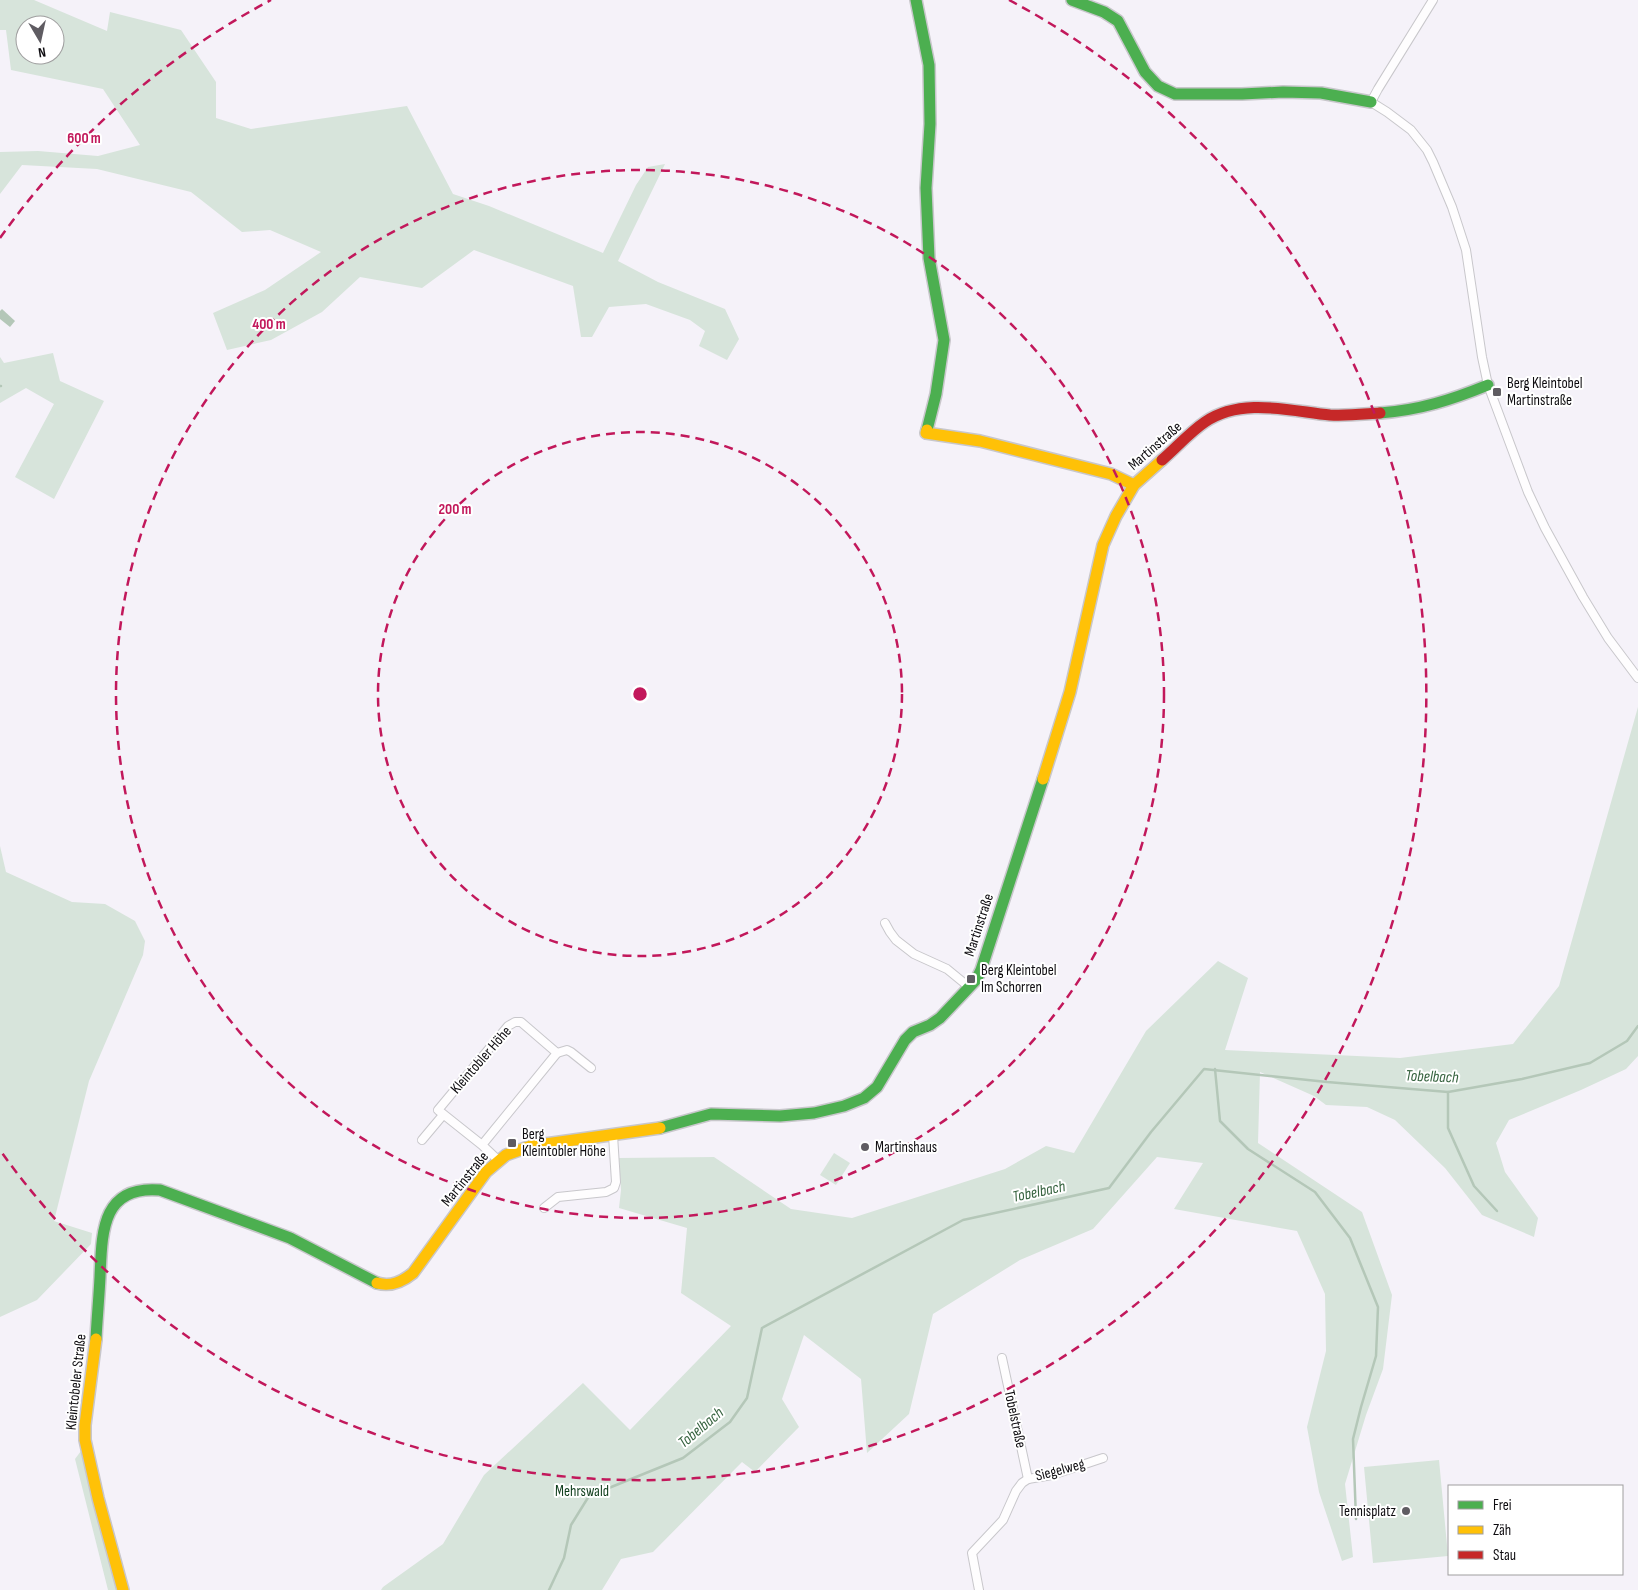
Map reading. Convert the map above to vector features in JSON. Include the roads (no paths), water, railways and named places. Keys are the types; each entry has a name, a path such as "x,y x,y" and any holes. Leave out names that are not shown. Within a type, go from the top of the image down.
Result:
{"street":[{"path":"916,0 929,65 930,124 926,188 929,258 944,340 936,394 926,433 980,441 1111,474 1134,485"},
{"path":"1072,0 1104,12 1118,21 1145,72 1158,86 1175,94 1283,92 1321,94 1371,102 1411,130 1427,150 1442,182 1459,228 1466,250 1488,385 1528,492 1545,528 1583,597 1638,678"},
{"path":"1371,102 1433,0"},
{"name":"Martinstraße","path":"102,1232 107,1216 113,1206 126,1194 148,1189 160,1190 290,1238 379,1284 392,1286 406,1280 413,1273 486,1172 498,1160 515,1150 531,1146 660,1128 711,1114 780,1116 814,1113 844,1106 864,1098 877,1087 905,1040 914,1032 936,1022 970,987 981,970 1070,692 1103,545 1116,516 1134,485 1205,422 1233,410 1268,408 1317,414 1347,415 1412,409 1455,399 1488,385"},
{"path":"885,923 896,940 914,954 947,969 970,987"},
{"name":"Kleintobler Höhe","path":"422,1140 444,1115 438,1110 508,1026 515,1022 521,1022 557,1053 567,1050 591,1068"},
{"path":"482,1145 557,1053"},
{"path":"444,1115 498,1160"},
{"path":"544,1208 558,1197 606,1192 614,1188 616,1182 613,1135"},
{"name":"Kleintobeler Straße","path":"102,1232 96,1334 85,1425 85,1440 98,1498 123,1590"},
{"name":"Tobelstraße","path":"1002,1358 1028,1479"},
{"name":"Siegelweg","path":"979,1590 972,1553 1002,1520 1022,1483 1028,1479 1052,1475 1103,1458"}],"waterway":[{"name":"Tobelbach","path":"549,1590 564,1558 571,1525 589,1496 683,1458 730,1422 747,1398 762,1328 963,1220 1109,1188 1151,1132 1204,1069 1448,1092 1522,1079 1590,1063 1627,1041 1638,1026"},
{"path":"1215,1069 1220,1121 1248,1149 1315,1192 1350,1238 1378,1307 1376,1356 1353,1439 1356,1519"},
{"path":"1448,1092 1448,1128 1474,1186 1497,1211"}],"place":[{"name":"Berg Kleintobel Martinstraße","path":"1497,392"},
{"name":"Berg Kleintobel Im Schorren","path":"971,979"},
{"name":"Berg Kleintobler Höhe","path":"512,1143"},
{"name":"Martinshaus","path":"865,1147"},
{"name":"Tennisplatz","path":"1406,1511"}],"park label":[{"name":"Mehrswald","path":"582,1491"}]}
